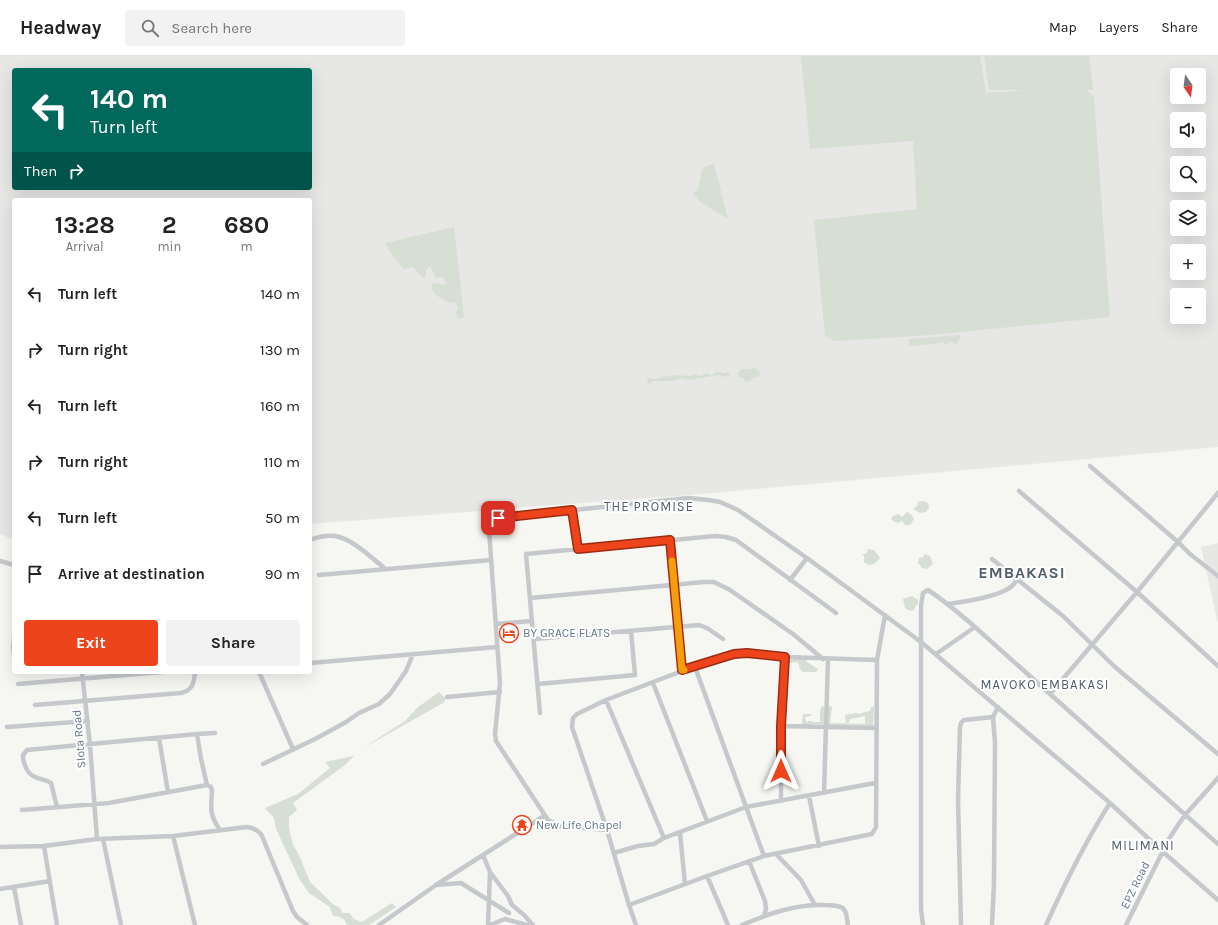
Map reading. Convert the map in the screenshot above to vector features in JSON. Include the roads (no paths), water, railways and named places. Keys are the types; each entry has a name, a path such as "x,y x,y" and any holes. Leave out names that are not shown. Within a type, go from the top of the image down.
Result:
{"street":[{"path":"1090,466 1190,554 1218,576"},
{"path":"1018,491 1137,592 1218,666"},
{"path":"1050,694 1137,592 1218,493"},
{"path":"607,830 560,826 553,824 544,816 496,741 495,729 500,683 489,530 490,524 498,518 688,498 709,500 720,502 738,510 807,558 921,642 1110,803 1218,900"},
{"path":"572,510 578,549"},
{"path":"312,539 321,536 331,535 343,537 352,541 385,569"},
{"path":"540,713 526,554 720,536 732,538 836,613"},
{"path":"670,540 682,670"},
{"path":"790,580 807,558"},
{"path":"992,559 1063,616 1116,667 1218,754"},
{"path":"319,575 491,560"},
{"path":"0,561 12,564"},
{"path":"948,604 971,601 1005,590 1014,584 1016,578"},
{"path":"530,598 709,581 720,584 793,634 825,659"},
{"path":"923,925 921,909 921,606 924,593 928,590 948,604 975,627 1217,842"},
{"path":"629,905 764,856 872,834 876,827 875,784 877,660 885,615"},
{"path":"496,624 532,621"},
{"path":"534,639 703,626 711,630 722,639"},
{"path":"936,654 975,627"},
{"path":"538,684 635,675 631,631"},
{"path":"312,663 497,647"},
{"path":"636,925 607,830 572,727 572,718 576,714 606,700 653,683 682,670 734,654 747,653 785,657 877,660"},
{"path":"263,764 293,750 379,704 390,694 406,671 413,654"},
{"path":"781,801 781,726 785,657"},
{"path":"824,793 826,727 825,659"},
{"path":"695,667 764,856"},
{"name":"Slota Road","path":"82,674 88,721 97,839"},
{"path":"18,684 139,674"},
{"path":"35,705 181,693 191,689 195,674"},
{"path":"260,674 293,750"},
{"path":"653,683 707,821"},
{"path":"447,697 500,692"},
{"path":"606,700 664,838"},
{"path":"992,925 995,744 993,717 998,707"},
{"path":"961,925 958,800 960,727 964,720 993,717"},
{"path":"7,727 88,721"},
{"path":"781,726 876,728"},
{"path":"57,807 51,783 48,780 32,776 25,765 23,755 27,750 215,733"},
{"path":"197,734 207,785 211,787 212,790 210,812 214,822 220,830"},
{"path":"159,738 168,792"},
{"name":"EPZ Road","path":"1126,925 1163,852 1185,815 1218,778"},
{"path":"614,853 638,846 654,844 664,838 746,807 875,784"},
{"path":"22,810 94,805 207,785"},
{"path":"809,796 819,846"},
{"path":"1046,925 1063,886 1092,831 1110,803"},
{"path":"379,925 436,885 544,816"},
{"path":"0,847 44,846 97,839 174,836 247,827 253,828 261,833 293,911 297,917 307,925"},
{"path":"680,833 685,884"},
{"path":"174,836 195,925"},
{"path":"103,839 121,925"},
{"path":"44,846 57,925"},
{"path":"776,854 801,880 815,905"},
{"path":"483,855 490,872 499,882 514,907 533,925"},
{"path":"749,861 765,901 766,909 764,916"},
{"path":"490,872 489,925 505,919 514,907"},
{"path":"707,876 728,925"},
{"path":"0,889 50,881"},
{"path":"436,885 461,883 509,913"},
{"path":"14,887 21,925"},
{"path":"742,925 764,916 799,906 834,905 843,908 846,913 848,925"},
{"path":"505,919 527,925"}],"place":[{"name":"BY GRACE FLATS","path":"509,633"},
{"name":"New Life Chapel","path":"522,825"}],"district":[{"name":"THE PROMISE","path":"649,506"},
{"name":"EMBAKASI","path":"1022,572"},
{"name":"MAVOKO EMBAKASI","path":"1045,684"},
{"name":"MILIMANI","path":"1143,845"}]}
